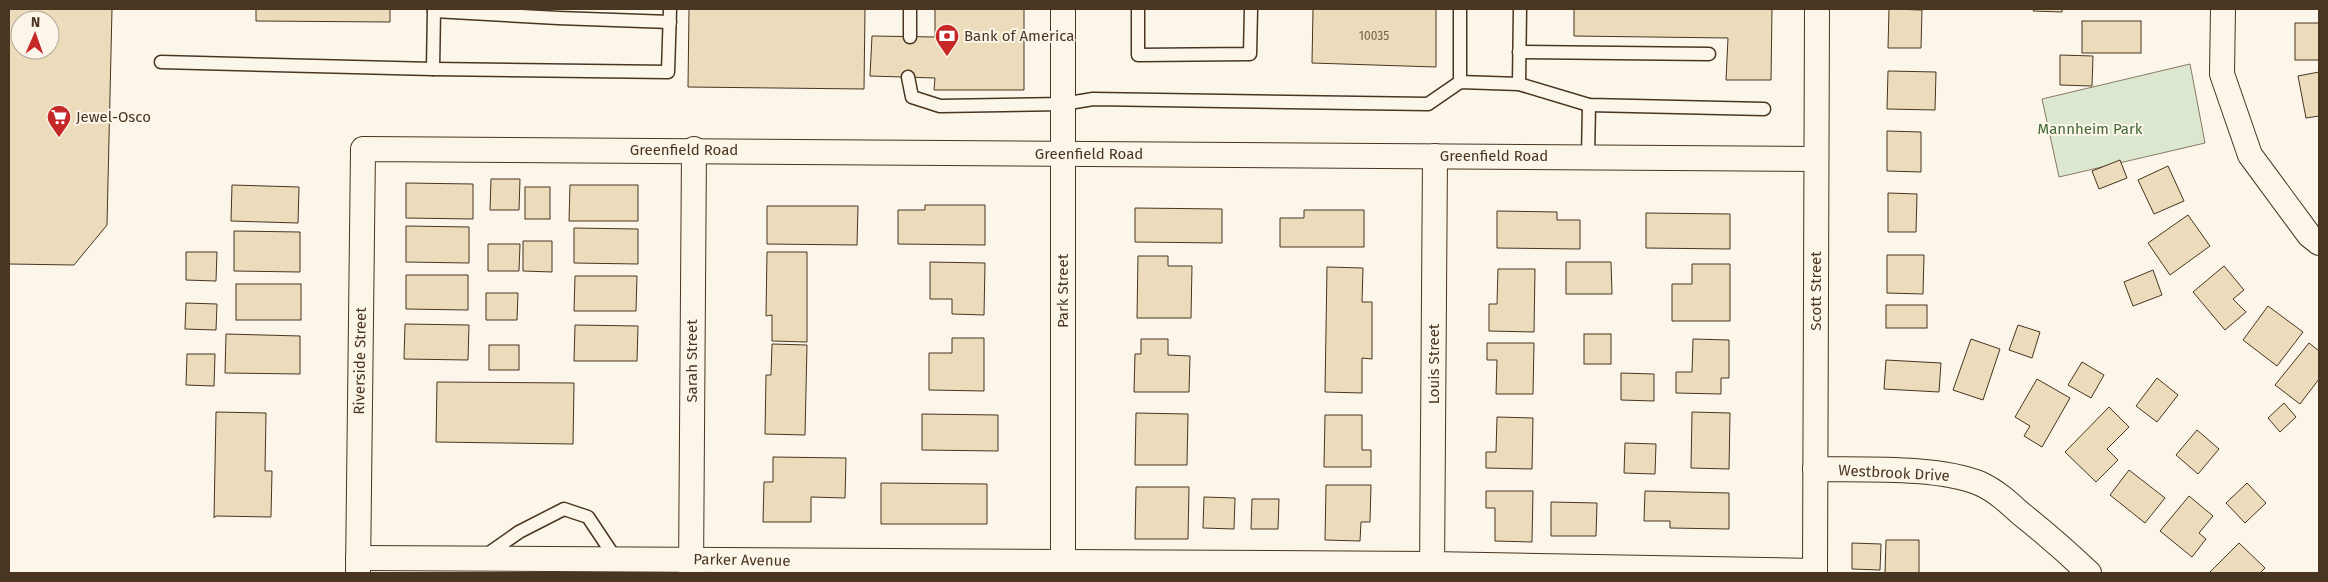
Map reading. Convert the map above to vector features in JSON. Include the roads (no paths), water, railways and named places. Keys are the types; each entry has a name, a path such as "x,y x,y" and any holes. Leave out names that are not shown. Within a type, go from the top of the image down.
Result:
{"street":[{"name":"Park Street","path":"1063,9 1063,568"},
{"name":"Scott Street","path":"1815,572 1817,9"},
{"path":"2223,9 2222,74 2250,155 2309,235 2319,243"},
{"name":"Greenfield Road","path":"363,149 1816,159"},
{"name":"Riverside Street","path":"358,566 363,149"},
{"name":"Sarah Street","path":"691,566 694,150"},
{"name":"Louis Street","path":"1432,569 1435,156"},
{"name":"Westbrook Drive","path":"1815,468 1929,472 1959,476 1981,484 2004,499 2089,573"},
{"name":"Parker Avenue","path":"358,566 482,558 616,559 691,566 1815,572"}],"lane":[{"path":"910,9 910,37"},
{"path":"1138,9 1138,55 1250,54 1251,9"},
{"path":"1460,9 1460,82"},
{"path":"1519,84 1520,9"},
{"path":"161,62 433,69 668,72 670,15 434,10 433,69"},
{"path":"1520,52 1709,54"},
{"path":"908,78 912,97 940,106 1063,104 1093,99 1428,104 1460,82 1519,84 1589,105 1764,109"},
{"path":"1588,157 1589,105"},
{"path":"482,558 519,532 564,509 588,517 616,559"}],"place":[{"name":"Bank of America","path":"947,57"},
{"name":"Jewel-Osco","path":"59,138"}],"park label":[{"name":"Mannheim Park","path":"2090,129"}]}
